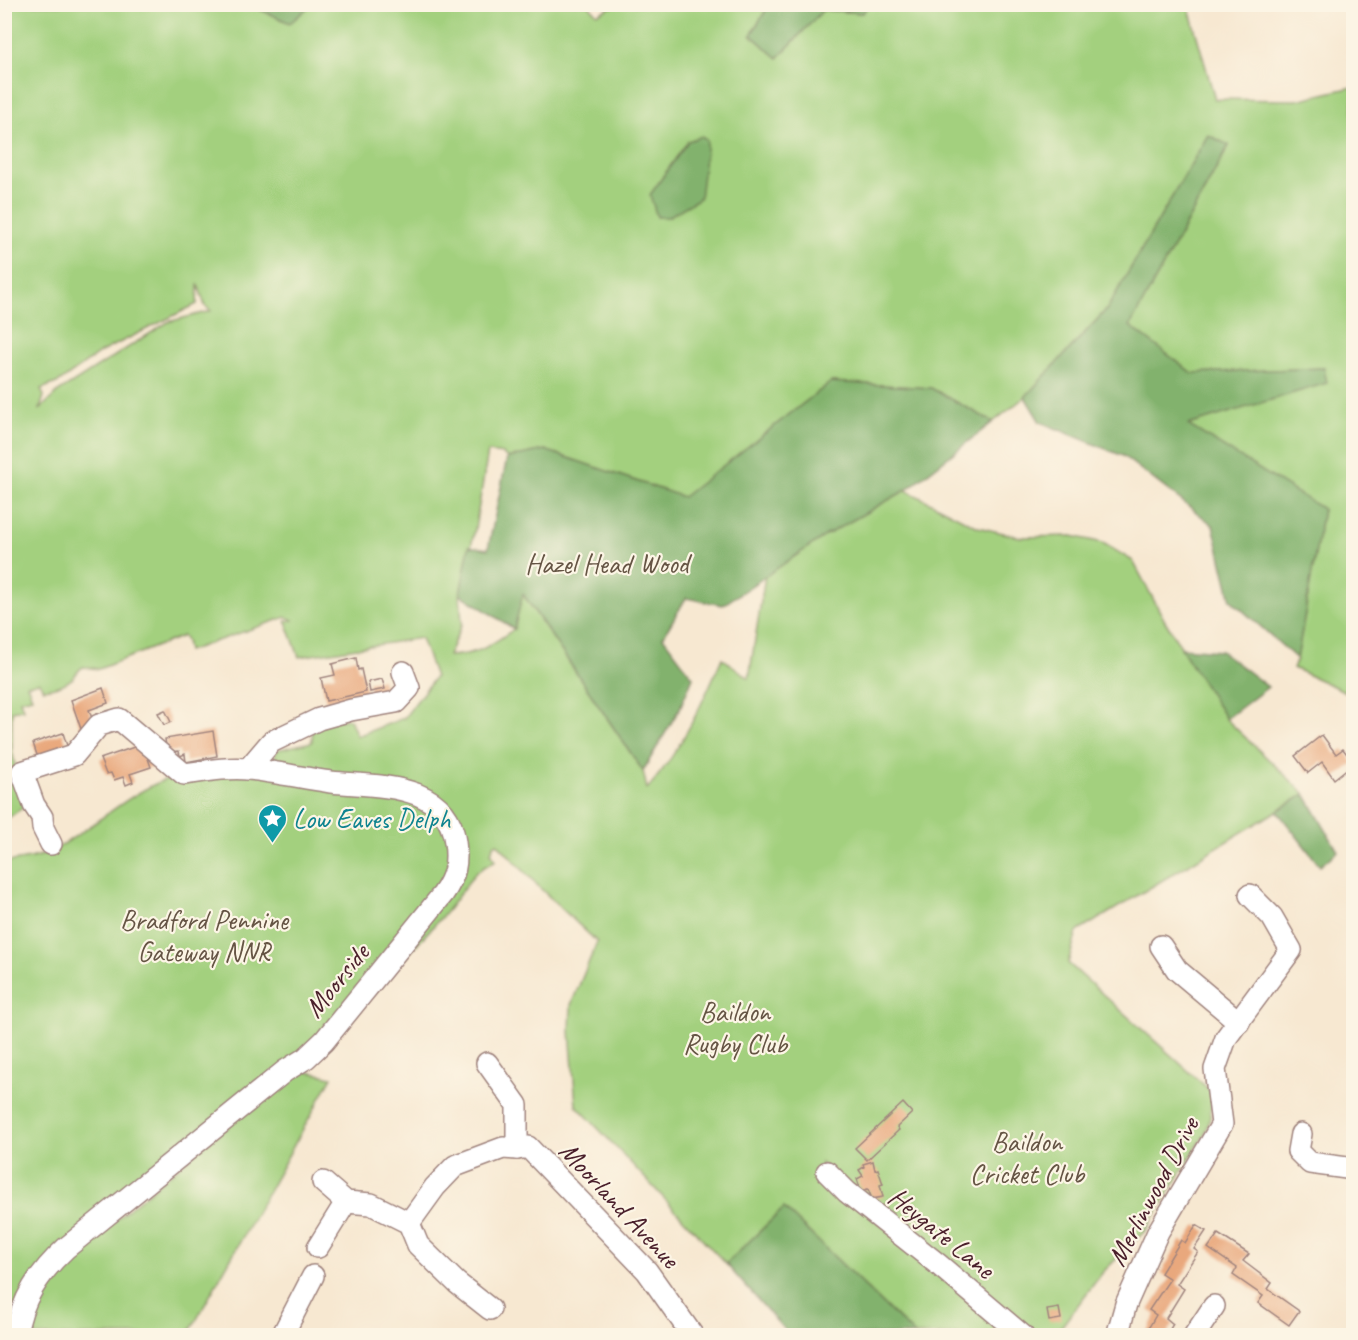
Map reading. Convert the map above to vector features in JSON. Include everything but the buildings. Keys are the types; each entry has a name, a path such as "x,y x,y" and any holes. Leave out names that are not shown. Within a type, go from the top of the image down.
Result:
{"street":[{"path":"248,769 271,742 319,719 351,710 396,702 409,688 403,672"},
{"name":"Moorside","path":"16,1335 29,1290 48,1265 285,1071 306,1058 324,1041 451,882 456,862 454,833 441,810 420,796 393,786 333,782 248,769 218,769 184,774 119,719 99,725 74,755 22,772 51,844"},
{"name":"Merlinwood Drive","path":"1117,1335 1126,1304 1158,1232 1222,1124 1215,1069 1226,1038 1291,950 1272,917 1250,895"},
{"path":"1161,946 1177,970 1239,1022"},
{"path":"487,1063 517,1105 517,1149"},
{"path":"1301,1134 1298,1151 1310,1163 1353,1168"},
{"name":"Moorland Avenue","path":"409,1223 435,1187 455,1166 503,1148 528,1147 647,1271 693,1335"},
{"name":"Heygate Lane","path":"827,1173 847,1192 1023,1335"},
{"path":"323,1182 346,1202 371,1204 409,1223 418,1245 490,1309"},
{"path":"318,1247 346,1202"},
{"path":"282,1335 313,1276"},
{"path":"1194,1335 1214,1305"}],"green space":[{"path":"247,4 311,4 311,5 290,23"},
{"path":"588,4 597,14 615,5 769,5 751,35 778,58 823,10 863,13 868,4 1127,4 1130,7 1131,4 1188,5 1215,99 1297,100 1353,87 1353,695 1293,668 1297,659 1323,509 1187,425 1326,383 1324,368 1192,373 1130,326 1229,146 1208,135 1107,309 1025,397 993,422 931,388 831,382 683,497 545,450 507,458 503,454 488,452 475,529 460,594 462,624 448,656 476,652 514,629 522,593 643,771 647,789 680,743 722,658 749,678 765,576 828,534 906,490 978,527 1020,537 1072,536 1103,543 1133,561 1165,621 1226,719 1305,794 1077,932 1068,963 1213,1093 1209,1123 1205,1134 1146,1230 1103,1272 1055,1335 1027,1335 821,1163 820,1173 1013,1335 915,1335 784,1208 726,1264 576,1105 570,1031 571,1005 597,942 497,843 493,846 491,853 496,860 476,872 447,911 356,1012 90,1222 12,1335 5,1335 5,863 50,852 139,792 172,777 273,769 276,750 312,742 313,722 350,719 357,736 404,718 435,677 421,638 299,657 286,621 293,620 286,617 188,651 183,636 99,669 83,667 73,678 55,687 43,689 39,682 27,685 32,697 20,700 23,709 12,711 12,750 24,807 5,820 5,5","holes":["198,284 205,306 211,311 168,322 58,392 40,409 44,396 41,389 59,382 101,352 197,304"]},
{"path":"769,5 868,5 863,13 823,10 778,58 751,35"},
{"path":"1208,135 1229,145 1130,326 1192,373 1324,368 1327,383 1188,425 1323,509 1297,659 1231,600 1213,525 1123,456 1040,422 1025,397 1107,309"},
{"path":"702,136 707,141 700,198 668,217 657,217 650,195 688,141"},
{"name":"Hazel Head Wood","path":"831,382 931,388 993,422 906,490 828,534 723,605 686,598 663,637 693,677 680,708 643,771 523,594 514,629 460,594 469,546 488,549 507,458 545,450 683,497"},
{"path":"1181,648 1221,651 1268,687 1226,719"},
{"path":"1305,794 1338,851 1320,866 1277,811"},
{"path":"295,1069 332,1077 188,1335 19,1336 30,1292"},
{"path":"784,1208 915,1335 789,1335 726,1264"}],"place":[{"name":"Low Eaves Delph","path":"272,844"}],"park label":[{"name":"Bradford Pennine Gateway NNR","path":"204,935"},
{"name":"Baildon Rugby Club","path":"735,1027"},
{"name":"Baildon Cricket Club","path":"1027,1157"}]}
